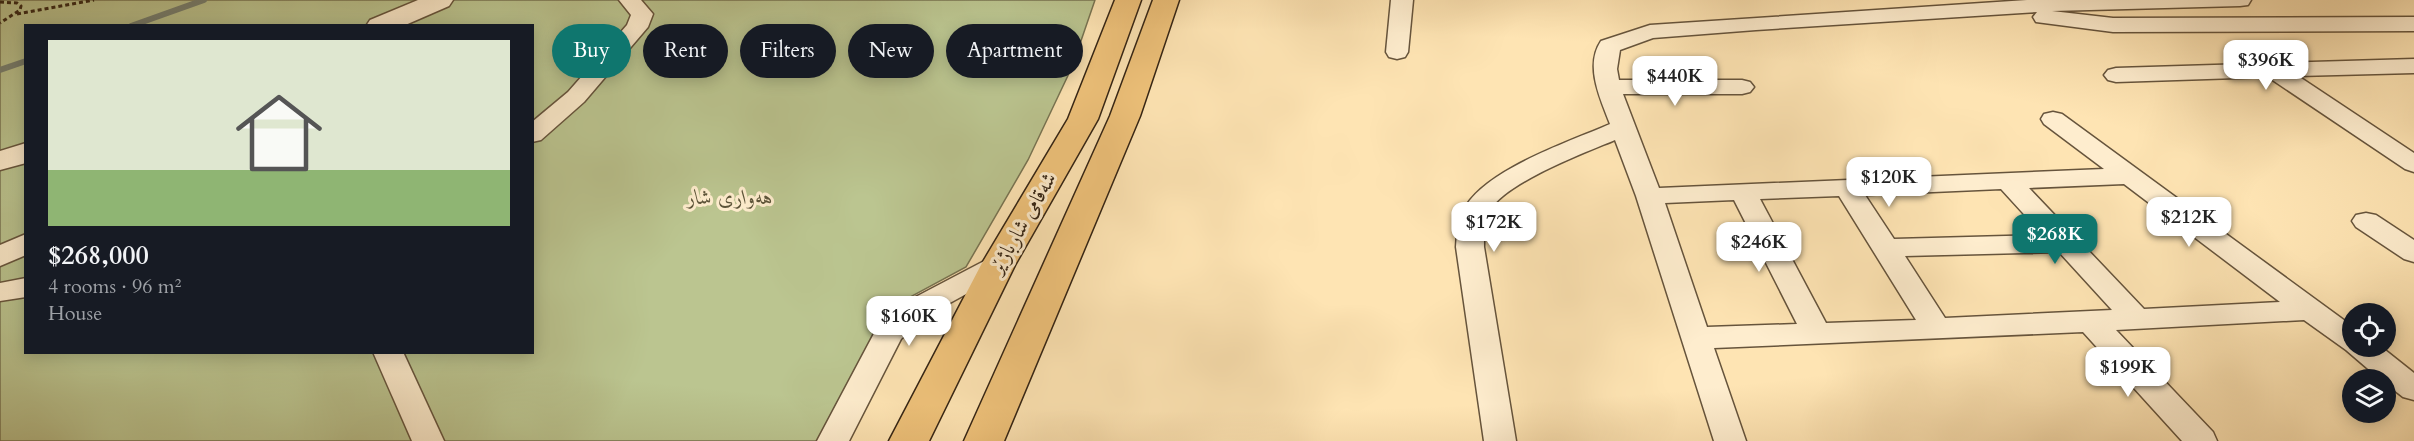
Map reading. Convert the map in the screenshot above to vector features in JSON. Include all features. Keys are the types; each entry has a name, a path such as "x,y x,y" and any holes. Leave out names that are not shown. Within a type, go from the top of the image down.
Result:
{"main road":[{"name":"شەقامی شارباژێر","path":"909,441 998,265 1083,118 1128,0"},
{"path":"984,441 1125,116 1166,0"},
{"path":"1116,34 1153,36"}],"street":[{"path":"384,24 440,0"},
{"path":"534,133 576,97 637,27 642,14 630,0"},
{"path":"1396,52 1402,0"},
{"path":"1902,0 1934,12 1961,0"},
{"path":"1731,441 1649,196 1608,87 1605,69 1609,46 1650,32 1756,23 2083,3 2240,0"},
{"path":"2000,8 2076,22 2113,25 2414,24"},
{"path":"2377,25 2403,39 2414,40"},
{"path":"2116,75 2413,66"},
{"path":"2272,70 2414,164"},
{"path":"1608,87 1742,87"},
{"path":"2053,119 2342,333"},
{"path":"1500,441 1470,247 1472,224 1479,207 1493,190 1513,178 1622,128"},
{"path":"0,160 24,153"},
{"path":"1649,196 2128,176"},
{"path":"2008,181 2136,318"},
{"path":"1847,187 1937,329"},
{"path":"1743,192 1816,333"},
{"path":"2366,221 2414,253"},
{"path":"1886,248 2067,243"},
{"path":"0,257 24,244"},
{"path":"833,441 889,333 918,308 998,265"},
{"path":"0,292 24,287"},
{"path":"1696,338 1937,329 2310,309"},
{"path":"2090,321 2201,441"},
{"path":"389,354 425,439"},
{"path":"2373,357 2414,389"}],"path":[{"path":"0,23 17,14 94,0"},
{"path":"0,2 16,3 21,6 17,14"}],"green space":[{"name":"هەواری شار","path":"0,0 1095,0 1083,35 1083,24 946,24 946,78 1067,78 1028,160 966,267 910,297 880,326 818,441 0,441"}],"waterway":[{"path":"137,24 204,0"},
{"path":"0,70 24,62"}]}
